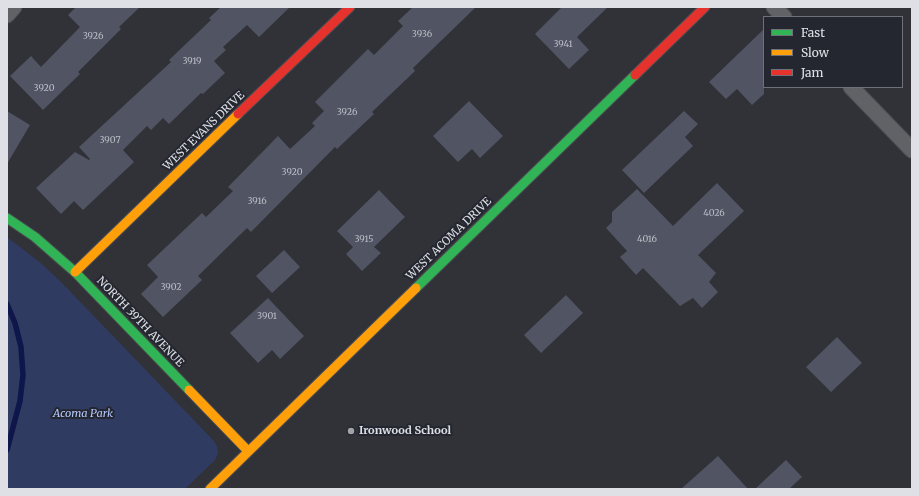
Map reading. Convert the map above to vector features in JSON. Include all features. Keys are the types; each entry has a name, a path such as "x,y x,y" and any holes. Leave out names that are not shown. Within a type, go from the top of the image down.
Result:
{"street":[{"path":"7,15 14,7"},
{"name":"WEST EVANS DRIVE","path":"75,272 350,7"},
{"name":"WEST ACOMA DRIVE","path":"210,489 705,7"},
{"path":"774,7 783,16"},
{"path":"852,88 912,150"},
{"name":"NORTH 39TH AVENUE","path":"7,218 35,237 75,272 248,451"}],"green space":[{"name":"Acoma Park","path":"7,237 42,264 62,283 214,441 217,446 218,454 215,460 185,489 7,489"}],"building":[{"path":"76,7 140,7 119,27 121,29 78,72 80,74 43,110 10,76 31,56 41,67 80,27 68,15"},
{"path":"221,7 290,7 259,37 247,25 223,47 226,50 214,61 225,73 203,94 201,93 169,124 163,118 151,130 147,126 123,150 134,162 83,210 74,201 61,214 36,188 75,152 89,160 90,159 79,147 171,62 169,60 211,20 209,18"},
{"path":"413,7 476,7 413,68 415,71 372,112 374,114 337,149 335,147 251,232 247,228 198,276 202,280 163,317 141,294 158,277 147,265 202,213 206,217 233,191 228,187 278,136 290,149 315,126 312,123 324,111 315,102 368,49 374,55 403,26 398,21"},
{"path":"562,7 608,7 577,37 589,50 569,69 535,34"},
{"path":"763,30 764,94 752,105 737,89 726,99 709,82"},
{"path":"469,101 503,136 480,158 472,149 458,162 433,136"},
{"path":"7,111 30,125 7,164"},
{"path":"684,111 698,124 685,137 693,146 644,193 622,170"},
{"path":"717,183 744,211 698,255 716,273 709,282 718,292 702,308 693,298 680,306 643,268 636,275 620,257 627,251 606,228 612,222 612,212 637,189 673,226"},
{"path":"379,190 405,217 374,247 381,253 362,271 346,254 353,247 337,231"},
{"path":"284,250 300,267 272,293 256,276"},
{"path":"566,295 583,313 541,353 524,335"},
{"path":"268,298 304,336 280,359 272,350 258,363 230,333"},
{"path":"837,337 862,363 831,392 806,367"},
{"path":"718,456 748,489 681,489"},
{"path":"786,460 802,477 789,489 755,489"}],"waterway":[{"path":"7,304 15,323 21,347 23,375 20,401 7,450"}],"traffic: fast":[{"path":"416,288 635,75"},
{"path":"7,218 35,237 75,272 189,390"}],"traffic: slow":[{"path":"75,272 238,114"},
{"path":"210,489 416,288"},
{"path":"189,390 248,451"}],"traffic: jam":[{"path":"238,114 350,7"},
{"path":"635,75 705,7"}],"place":[{"name":"Ironwood School","path":"351,431"}]}
